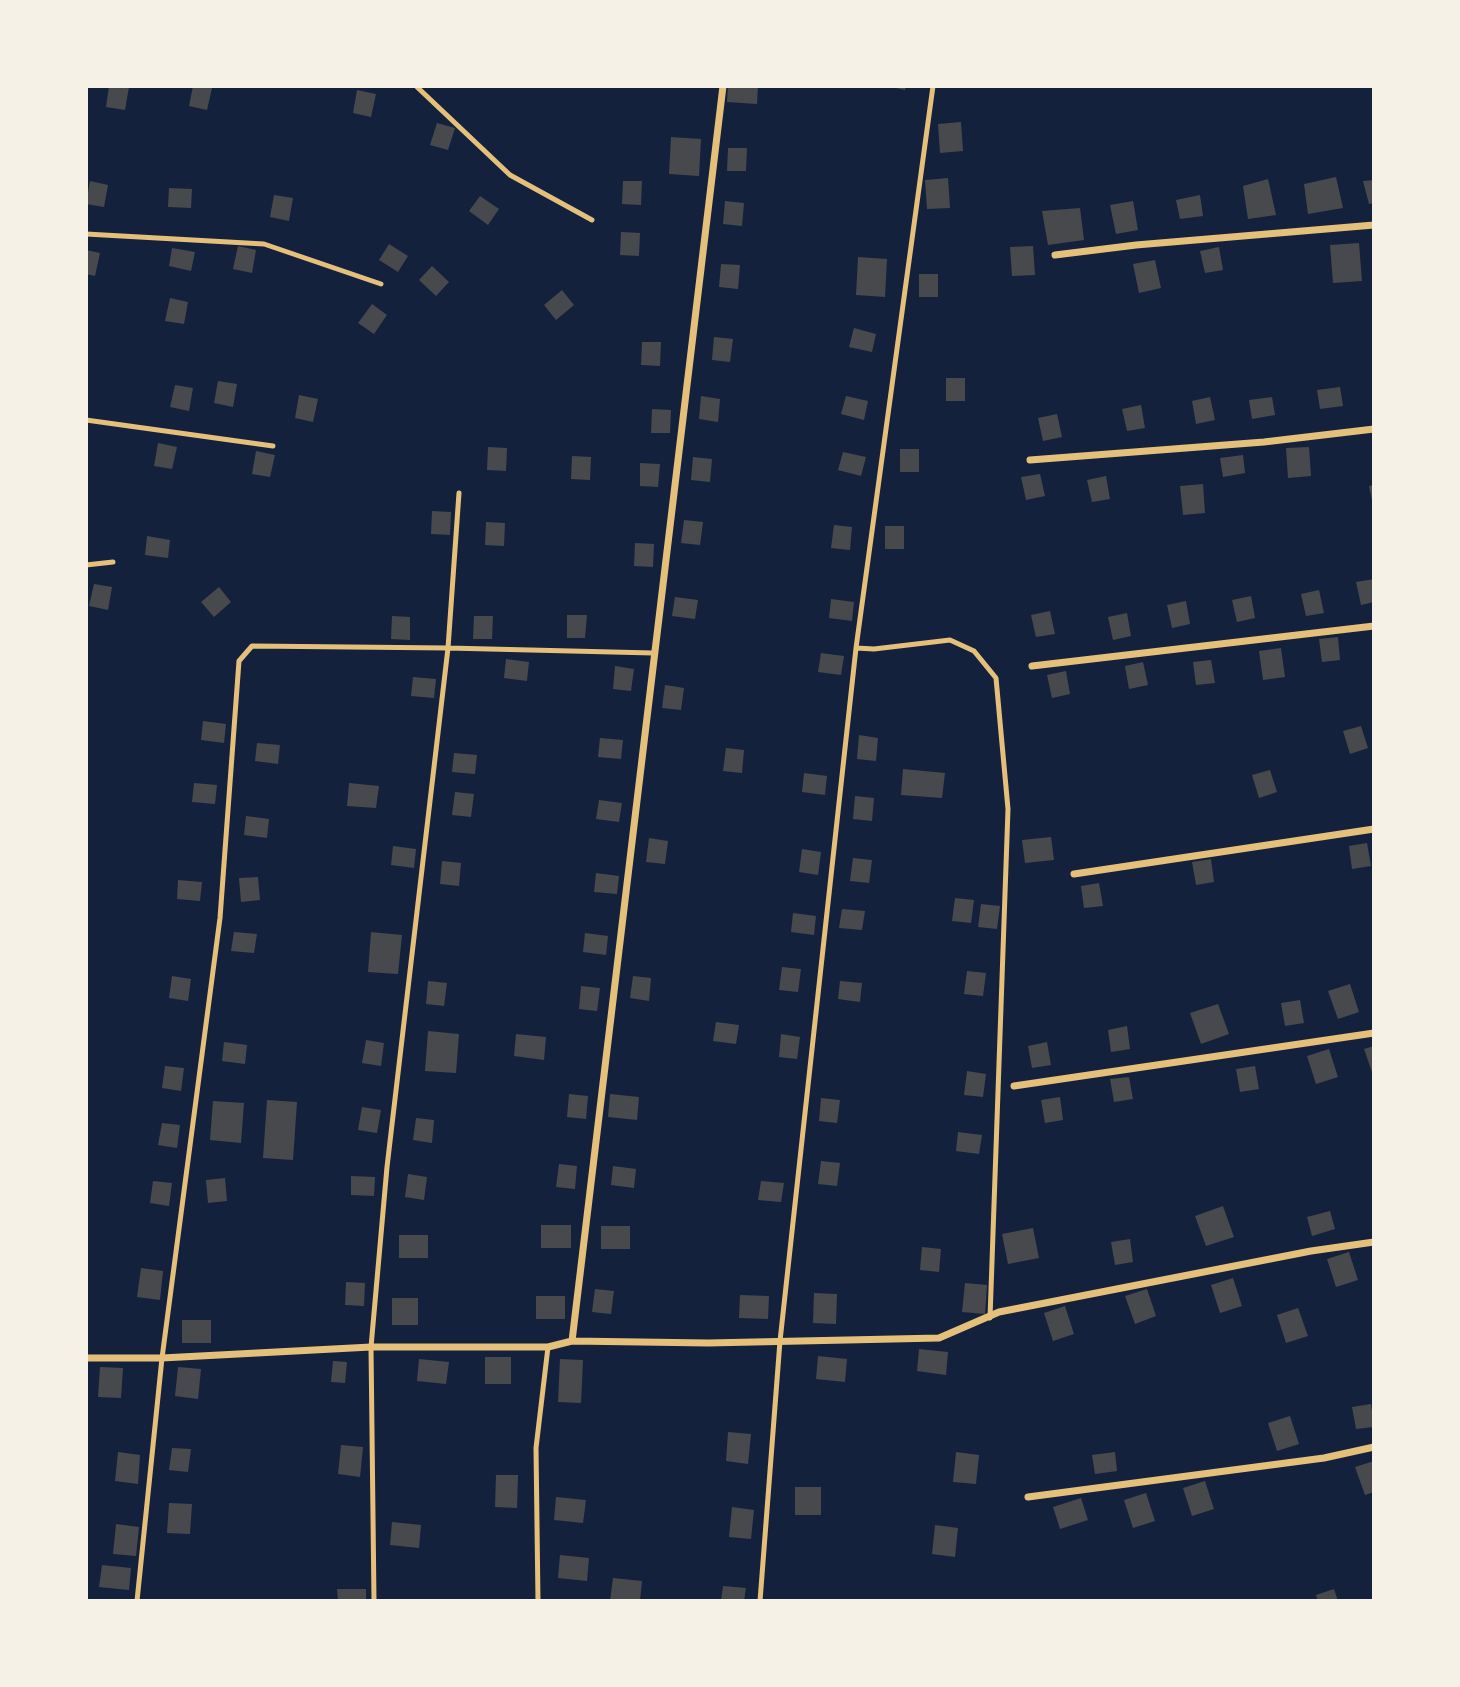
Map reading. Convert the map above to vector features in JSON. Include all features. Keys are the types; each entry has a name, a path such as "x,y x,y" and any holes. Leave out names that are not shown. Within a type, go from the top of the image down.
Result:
{"street":[{"path":"572,1341 723,86"},
{"path":"1055,255 1136,245 1374,225"},
{"path":"1030,460 1264,442 1374,429"},
{"path":"1032,666 1374,626"},
{"path":"1074,874 1374,829"},
{"path":"1014,1086 1374,1033"},
{"path":"86,1358 371,1347 548,1346 572,1341 780,1342 939,1338 999,1312 1311,1251 1374,1242"},
{"path":"1028,1497 1324,1458 1374,1447"}],"lane":[{"path":"416,86 510,175 592,220"},
{"path":"760,1601 780,1342 856,648 933,86"},
{"path":"86,233 264,244 382,284"},
{"path":"86,420 273,446"},
{"path":"374,1601 371,1347 388,1154 448,648 459,493"},
{"path":"86,565 113,562"},
{"path":"856,648 874,649 950,640 974,651 996,678 1008,809 990,1318"},
{"path":"137,1601 162,1357 220,918 239,661 253,646 653,653"},
{"path":"538,1601 536,1448 548,1346"}],"building":[{"path":"109,86 129,87 125,110 106,107"},
{"path":"193,86 212,88 207,110 189,106"},
{"path":"728,86 758,86 757,104 727,102"},
{"path":"887,86 906,86 905,90"},
{"path":"357,90 376,94 371,117 353,113"},
{"path":"961,122 963,151 940,153 938,124"},
{"path":"437,123 455,128 448,150 430,145"},
{"path":"671,137 701,139 699,176 669,174"},
{"path":"728,148 747,148 746,171 727,171"},
{"path":"1336,177 1343,208 1308,214 1304,184"},
{"path":"948,178 950,208 927,209 925,180"},
{"path":"1268,179 1276,215 1248,219 1243,186"},
{"path":"1374,180 1374,203 1369,204 1363,181"},
{"path":"90,181 108,185 104,207 86,204"},
{"path":"623,181 642,181 641,205 622,204"},
{"path":"169,188 192,189 191,208 168,207"},
{"path":"274,195 293,198 289,221 270,217"},
{"path":"1200,195 1203,216 1180,219 1176,200"},
{"path":"480,196 499,209 488,225 469,211"},
{"path":"725,201 744,203 742,226 723,224"},
{"path":"1133,201 1138,230 1116,234 1110,205"},
{"path":"1080,208 1084,240 1048,245 1042,211"},
{"path":"621,232 640,233 639,256 620,255"},
{"path":"1359,243 1362,281 1333,283 1330,245"},
{"path":"389,244 408,256 398,272 379,260"},
{"path":"238,246 256,250 252,273 233,269"},
{"path":"1033,246 1035,275 1012,276 1010,247"},
{"path":"1219,247 1223,270 1205,273 1200,251"},
{"path":"172,248 195,252 191,271 169,266"},
{"path":"86,250 100,253 95,276 86,274"},
{"path":"858,257 887,259 885,297 856,295"},
{"path":"1155,260 1161,288 1139,293 1133,264"},
{"path":"721,264 740,265 738,289 719,287"},
{"path":"432,266 449,282 436,296 419,280"},
{"path":"919,274 938,274 938,297 919,297"},
{"path":"562,290 574,305 556,320 544,305"},
{"path":"170,298 188,302 184,324 165,321"},
{"path":"372,304 387,315 374,334 358,323"},
{"path":"854,328 876,334 872,352 849,347"},
{"path":"714,337 733,339 730,362 712,360"},
{"path":"642,342 661,342 660,366 641,365"},
{"path":"946,378 965,378 965,401 946,401"},
{"path":"218,381 237,384 233,407 214,403"},
{"path":"175,385 193,388 189,411 170,407"},
{"path":"1340,387 1343,406 1320,409 1317,390"},
{"path":"299,395 318,399 313,422 295,418"},
{"path":"701,396 720,399 718,422 699,419"},
{"path":"846,396 868,401 864,420 841,414"},
{"path":"1210,397 1215,420 1196,424 1192,401"},
{"path":"1272,397 1275,415 1252,419 1249,400"},
{"path":"1141,405 1145,428 1127,431 1122,409"},
{"path":"652,409 671,410 670,433 651,433"},
{"path":"1057,414 1062,437 1043,441 1038,418"},
{"path":"158,443 177,447 172,469 154,466"},
{"path":"488,447 507,448 506,471 487,470"},
{"path":"1309,447 1311,476 1288,478 1286,448"},
{"path":"900,449 919,449 919,472 900,472"},
{"path":"256,451 275,455 270,477 252,474"},
{"path":"843,452 866,457 861,476 838,470"},
{"path":"1243,455 1245,473 1223,477 1220,458"},
{"path":"572,456 591,457 590,480 571,479"},
{"path":"693,457 712,459 710,482 691,480"},
{"path":"640,463 660,464 658,487 640,486"},
{"path":"1040,474 1045,496 1026,500 1021,477"},
{"path":"1106,476 1110,499 1092,502 1087,480"},
{"path":"1203,484 1205,513 1183,515 1180,486"},
{"path":"1374,485 1374,505 1373,505 1369,486"},
{"path":"432,511 451,512 450,535 431,534"},
{"path":"684,520 703,522 700,545 681,543"},
{"path":"486,522 505,523 504,546 485,545"},
{"path":"834,525 852,527 850,550 831,548"},
{"path":"885,526 904,526 904,549 885,549"},
{"path":"147,536 170,540 168,558 145,555"},
{"path":"635,543 654,544 653,567 634,566"},
{"path":"1374,579 1374,602 1361,605 1356,582"},
{"path":"94,584 112,587 108,610 89,606"},
{"path":"219,587 231,602 214,617 201,602"},
{"path":"1319,590 1324,613 1306,616 1301,594"},
{"path":"1251,596 1255,618 1237,622 1232,600"},
{"path":"675,597 698,600 695,619 672,616"},
{"path":"831,599 854,602 852,621 829,618"},
{"path":"1186,601 1190,624 1172,628 1167,605"},
{"path":"1050,611 1055,634 1036,637 1031,615"},
{"path":"1127,613 1131,636 1113,640 1108,617"},
{"path":"567,615 587,615 585,638 567,638"},
{"path":"392,616 410,617 410,640 391,639"},
{"path":"474,616 493,616 492,639 473,639"},
{"path":"1338,637 1340,660 1322,662 1319,639"},
{"path":"1281,648 1285,677 1263,680 1259,651"},
{"path":"821,653 844,656 841,675 818,672"},
{"path":"506,659 529,662 527,681 504,678"},
{"path":"1211,660 1215,683 1196,685 1193,662"},
{"path":"1143,662 1148,685 1129,689 1125,666"},
{"path":"615,666 634,669 631,691 613,689"},
{"path":"1066,671 1070,694 1052,698 1047,675"},
{"path":"413,677 436,679 434,698 411,696"},
{"path":"665,685 684,688 681,710 662,708"},
{"path":"203,721 226,724 224,743 201,740"},
{"path":"1361,726 1368,748 1350,754 1343,731"},
{"path":"859,735 878,738 876,761 857,759"},
{"path":"600,738 623,740 621,759 598,757"},
{"path":"257,743 280,745 278,764 255,761"},
{"path":"726,748 744,750 742,773 723,771"},
{"path":"454,753 477,755 475,774 452,772"},
{"path":"903,769 945,773 942,798 901,795"},
{"path":"1270,770 1277,792 1259,798 1252,775"},
{"path":"804,773 827,776 825,795 802,792"},
{"path":"194,783 217,785 215,804 192,802"},
{"path":"349,783 379,786 376,808 347,806"},
{"path":"455,792 474,794 471,817 452,815"},
{"path":"855,796 874,798 872,821 853,819"},
{"path":"599,800 622,803 619,822 596,819"},
{"path":"246,816 269,819 267,838 244,835"},
{"path":"1051,837 1054,860 1025,863 1022,840"},
{"path":"649,838 668,841 665,864 646,862"},
{"path":"1367,843 1371,866 1352,869 1349,846"},
{"path":"393,846 416,849 414,868 391,865"},
{"path":"802,849 821,852 818,875 799,872"},
{"path":"853,858 872,860 869,883 850,881"},
{"path":"1211,859 1214,882 1196,885 1192,862"},
{"path":"442,861 461,863 459,886 440,884"},
{"path":"596,873 619,876 617,894 594,892"},
{"path":"258,877 260,900 241,902 239,878"},
{"path":"178,880 202,882 200,901 177,899"},
{"path":"1099,883 1103,906 1084,908 1081,886"},
{"path":"955,898 974,900 971,923 952,921"},
{"path":"981,904 1000,906 997,929 978,927"},
{"path":"842,909 865,911 862,930 839,928"},
{"path":"793,913 816,916 814,935 791,932"},
{"path":"234,932 257,934 254,953 231,951"},
{"path":"371,932 402,935 398,974 368,972"},
{"path":"585,933 608,936 606,955 583,952"},
{"path":"782,967 801,969 798,992 779,990"},
{"path":"967,971 986,973 983,996 964,994"},
{"path":"172,976 191,979 188,1001 169,998"},
{"path":"633,976 651,978 649,1001 630,998"},
{"path":"428,981 447,983 444,1006 426,1004"},
{"path":"840,981 862,983 860,1002 838,999"},
{"path":"1350,984 1359,1012 1338,1019 1328,991"},
{"path":"581,986 600,988 597,1011 579,1009"},
{"path":"1300,1000 1304,1023 1285,1026 1281,1003"},
{"path":"1218,1004 1229,1034 1201,1044 1190,1013"},
{"path":"716,1022 739,1025 736,1044 713,1041"},
{"path":"1127,1026 1130,1049 1111,1052 1108,1030"},
{"path":"428,1031 459,1034 456,1073 425,1071"},
{"path":"516,1034 546,1037 544,1060 514,1056"},
{"path":"781,1034 800,1037 797,1059 779,1057"},
{"path":"366,1040 384,1043 381,1066 362,1063"},
{"path":"224,1042 247,1045 245,1064 222,1061"},
{"path":"1047,1042 1051,1065 1032,1068 1028,1046"},
{"path":"1374,1046 1374,1078 1364,1049"},
{"path":"1329,1049 1338,1077 1316,1084 1307,1056"},
{"path":"165,1066 184,1068 181,1091 162,1088"},
{"path":"1255,1066 1259,1089 1240,1092 1236,1069"},
{"path":"967,1071 986,1074 983,1097 964,1095"},
{"path":"1129,1077 1133,1099 1114,1102 1110,1079"},
{"path":"569,1094 588,1096 586,1119 567,1117"},
{"path":"610,1094 639,1097 637,1120 608,1117"},
{"path":"1060,1097 1063,1120 1045,1123 1041,1100"},
{"path":"821,1098 840,1100 837,1123 819,1121"},
{"path":"267,1100 297,1102 293,1160 263,1158"},
{"path":"213,1101 244,1103 241,1143 210,1140"},
{"path":"362,1107 381,1110 377,1133 358,1130"},
{"path":"416,1118 434,1120 432,1143 413,1140"},
{"path":"162,1123 180,1125 177,1148 158,1145"},
{"path":"958,1132 982,1135 979,1154 956,1151"},
{"path":"821,1161 840,1163 837,1186 818,1184"},
{"path":"559,1164 577,1166 575,1189 556,1187"},
{"path":"613,1166 636,1169 634,1188 611,1185"},
{"path":"408,1174 427,1177 424,1200 405,1197"},
{"path":"351,1176 375,1177 374,1196 351,1195"},
{"path":"225,1178 227,1201 208,1203 206,1180"},
{"path":"153,1181 172,1183 169,1206 150,1203"},
{"path":"761,1181 784,1183 781,1202 758,1200"},
{"path":"1223,1206 1234,1237 1206,1246 1195,1216"},
{"path":"1330,1211 1335,1229 1312,1236 1307,1217"},
{"path":"541,1225 571,1225 571,1248 541,1248"},
{"path":"601,1226 630,1226 630,1249 601,1249"},
{"path":"1033,1228 1039,1258 1008,1264 1002,1234"},
{"path":"399,1235 428,1235 428,1258 399,1258"},
{"path":"1130,1239 1133,1262 1115,1265 1111,1242"},
{"path":"922,1247 941,1249 939,1272 920,1270"},
{"path":"1349,1252 1358,1280 1336,1287 1327,1259"},
{"path":"141,1268 163,1271 160,1300 137,1297"},
{"path":"1233,1278 1242,1306 1220,1313 1211,1285"},
{"path":"346,1282 365,1283 364,1306 345,1305"},
{"path":"965,1283 987,1285 985,1314 962,1312"},
{"path":"595,1289 614,1291 611,1314 592,1312"},
{"path":"1147,1289 1156,1316 1135,1324 1125,1296"},
{"path":"814,1293 837,1294 836,1324 813,1323"},
{"path":"740,1295 769,1296 768,1319 739,1318"},
{"path":"536,1296 565,1296 565,1319 536,1319"},
{"path":"392,1298 418,1298 418,1325 392,1325"},
{"path":"1065,1306 1074,1334 1053,1341 1044,1313"},
{"path":"1298,1308 1308,1336 1286,1343 1277,1315"},
{"path":"182,1320 211,1320 211,1343 182,1343"},
{"path":"919,1349 948,1352 946,1375 917,1371"},
{"path":"818,1356 847,1359 845,1382 816,1379"},
{"path":"485,1357 511,1357 511,1384 485,1384"},
{"path":"419,1359 449,1362 446,1384 417,1381"},
{"path":"560,1359 583,1360 581,1403 558,1402"},
{"path":"333,1361 347,1362 345,1383 331,1382"},
{"path":"100,1367 123,1368 121,1398 98,1397"},
{"path":"178,1367 201,1369 198,1399 175,1396"},
{"path":"1371,1404 1374,1427 1356,1429 1352,1407"},
{"path":"1290,1416 1299,1444 1277,1451 1268,1423"},
{"path":"728,1432 751,1434 748,1464 726,1461"},
{"path":"341,1445 363,1447 360,1477 338,1474"},
{"path":"172,1448 191,1449 188,1472 169,1470"},
{"path":"118,1452 140,1455 138,1484 115,1481"},
{"path":"956,1452 979,1455 976,1484 953,1482"},
{"path":"1115,1452 1117,1471 1095,1474 1092,1455"},
{"path":"1374,1461 1374,1492 1365,1495 1355,1467"},
{"path":"496,1475 518,1475 517,1508 495,1507"},
{"path":"1205,1481 1214,1509 1192,1516 1183,1488"},
{"path":"795,1487 821,1487 821,1515 795,1515"},
{"path":"1146,1493 1155,1521 1133,1528 1124,1500"},
{"path":"556,1497 586,1500 583,1523 554,1520"},
{"path":"1081,1498 1088,1520 1060,1529 1053,1507"},
{"path":"169,1503 192,1504 190,1534 167,1533"},
{"path":"732,1507 754,1510 751,1539 729,1537"},
{"path":"392,1522 421,1525 419,1548 390,1545"},
{"path":"116,1524 139,1527 136,1556 113,1554"},
{"path":"935,1525 958,1528 955,1557 932,1554"},
{"path":"560,1555 589,1558 587,1581 558,1578"},
{"path":"102,1565 131,1568 129,1590 99,1587"},
{"path":"613,1578 642,1581 640,1601 610,1601"},
{"path":"723,1586 746,1588 744,1601 721,1601"},
{"path":"337,1589 366,1589 366,1601 338,1601"},
{"path":"1334,1589 1338,1601 1318,1601 1316,1595"}]}
